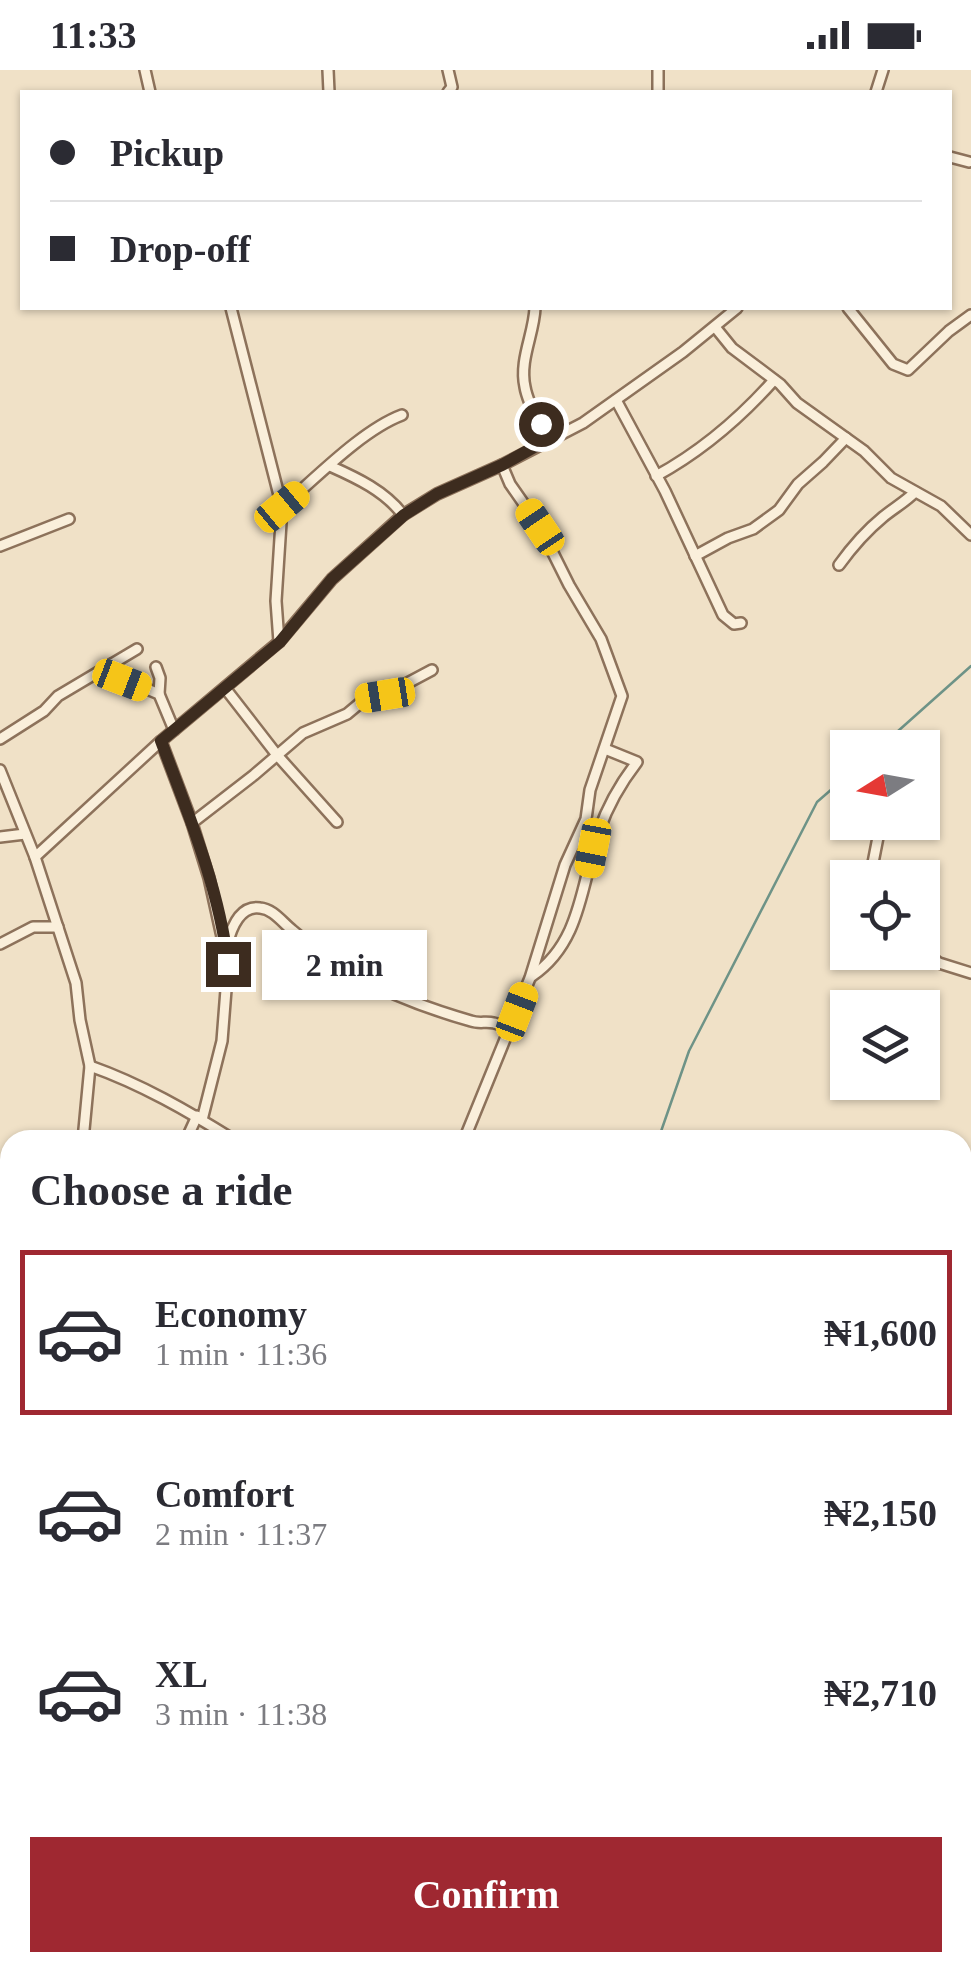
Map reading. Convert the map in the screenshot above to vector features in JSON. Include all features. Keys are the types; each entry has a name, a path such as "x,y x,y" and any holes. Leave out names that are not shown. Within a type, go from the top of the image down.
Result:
{"street":[{"path":"232,310 282,507 276,601 280,642"},
{"path":"534,310 524,382 547,440"},
{"path":"35,856 161,741 280,642 332,579 404,515 437,494 583,423 735,310"},
{"path":"852,310 893,364 908,370 971,314"},
{"path":"714,327 732,348 774,380 797,404 864,451 891,478 941,506 971,535"},
{"path":"656,476 701,448 774,380"},
{"path":"616,400 724,615 734,624 741,623"},
{"path":"282,507 377,428 402,415"},
{"path":"694,556 753,529 778,510 798,484 846,438"},
{"path":"468,1130 530,978 565,865 586,819 590,790 622,696 589,615 502,465"},
{"path":"330,466 392,500 404,515"},
{"path":"840,565 852,546 915,492"},
{"path":"0,546 70,519"},
{"path":"0,738 44,711 58,696 137,648"},
{"path":"112,664 122,680 159,694"},
{"path":"156,667 159,694 174,730"},
{"path":"192,822 303,734 347,714 365,698 385,695 432,670"},
{"path":"225,688 336,822"},
{"path":"161,741 192,822 226,948 228,982 222,1041 192,1130"},
{"path":"530,978 545,967 571,930 604,816 636,762 604,749"},
{"path":"0,770 35,856 76,983 90,1066 84,1130"},
{"path":"0,836 25,834"},
{"path":"226,948 240,915 248,909 260,908 273,913 355,975 430,1009 508,1029"},
{"path":"0,944 33,928 58,927"},
{"path":"940,963 971,973"},
{"path":"90,1066 123,1078 218,1130"}],"waterway":[{"path":"899,730 971,666"},
{"path":"661,1130 689,1051 817,802 830,791"}],"route":[{"path":"228,964 209,878 161,741 280,642 332,579 366,546 437,494 547,440 541,424"}]}
